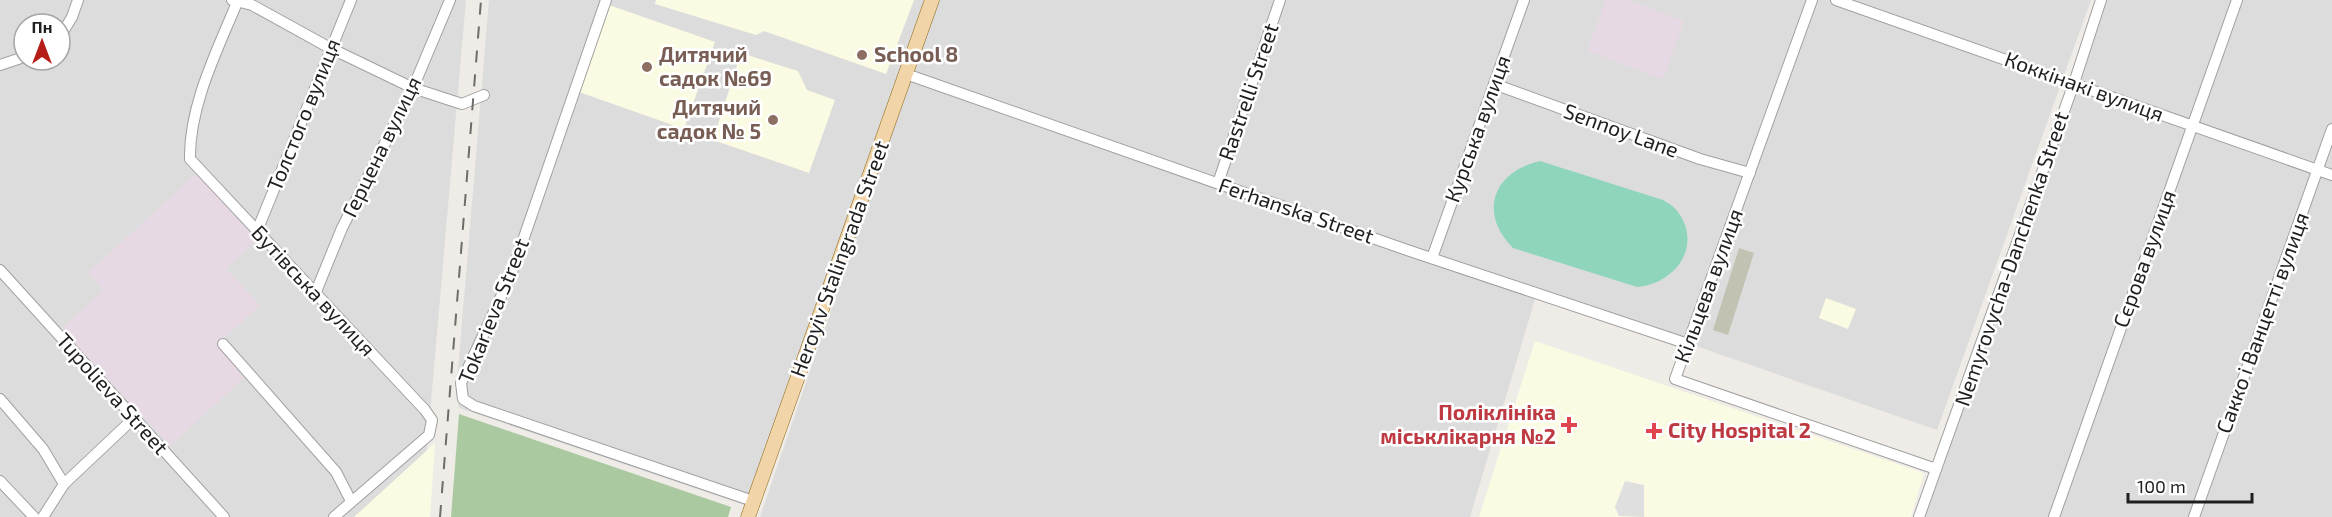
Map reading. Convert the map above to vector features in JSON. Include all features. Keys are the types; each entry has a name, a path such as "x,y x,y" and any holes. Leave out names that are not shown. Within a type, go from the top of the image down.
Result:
{"main road":[{"name":"Heroyiv Stalingrada Street","path":"748,517 932,0"}],"street":[{"path":"72,17 78,0"},
{"path":"236,0 252,5 330,48 412,88 462,104 484,95"},
{"name":"Бутівська вулиця","path":"236,0 210,64 190,142 190,159 425,410 432,424 429,435 351,501"},
{"name":"Толстого вулиця","path":"257,231 351,0"},
{"name":"Герцена вулиця","path":"315,294 342,228 412,88 450,0"},
{"name":"Tokarieva Street","path":"606,0 511,275 461,383 463,399 474,406 753,501"},
{"name":"Rastrelli Street","path":"1218,183 1280,0"},
{"name":"Курська вулиця","path":"1432,258 1524,0"},
{"name":"Кільцева вулиця","path":"1812,0 1675,379 1936,469"},
{"name":"Коккінакі вулиця","path":"1836,0 2332,175"},
{"name":"Nemyrovycha-Danchenka Street","path":"1919,517 2074,83 2101,0"},
{"name":"Сєрова вулиця","path":"2054,517 2237,0"},
{"name":"Ferhanska Street","path":"906,74 1432,258 1688,344"},
{"name":"Sennoy Lane","path":"1494,84 1700,159 1750,173"},
{"name":"Сакко і Ванцетті вулиця","path":"2194,517 2332,129"},
{"name":"Tupolieva Street","path":"0,270 224,517"},
{"path":"223,344 336,471 351,501 334,517"},
{"path":"0,399 43,449 64,484"},
{"path":"43,517 64,484 134,418"},
{"path":"0,481 34,517"}],"shaded area":[{"path":"0,0 466,0 421,517 0,517"},
{"path":"489,0 925,0 747,506 459,408 456,393"},
{"name":"School 8","path":"656,0 914,0 886,74 764,31 756,35 655,4"},
{"path":"936,0 2091,0 1937,430 911,73"},
{"path":"1606,0 1628,0 1684,21 1663,79 1587,51"},
{"path":"2105,0 2332,0 2332,517 1924,517"},
{"name":"Дитячий садок №69","path":"609,5 715,42 684,129 579,92"},
{"name":"Дитячий садок № 5","path":"741,53 798,71 807,90 835,100 809,173 713,140"},
{"path":"910,79 1536,296 1470,517 760,517"},
{"path":"197,173 258,239 226,269 260,305 217,345 246,376 170,446 61,329 104,290 88,273"},
{"path":"1739,248 1754,253 1728,335 1713,330"},
{"path":"1826,298 1856,309 1848,329 1819,318"},
{"name":"City Hospital 2","path":"1535,341 1924,473 1911,517 1479,517"},
{"path":"435,443 430,517 354,517"},
{"path":"1625,481 1644,485 1644,517 1619,516 1615,507"}],"green space":[{"path":"1540,161 1663,200 1671,205 1685,225 1686,250 1681,261 1663,279 1637,287 1513,248 1502,235 1496,221 1494,208 1496,196 1502,184 1511,174 1524,166"},
{"path":"459,414 731,507 728,517 451,517"}],"railway":[{"path":"440,517 481,0"}],"place":[{"name":"School 8","path":"862,55"},
{"name":"Дитячий садок №69","path":"647,67"},
{"name":"Дитячий садок № 5","path":"773,120"},
{"name":"Поліклініка міськлікарня №2","path":"1569,425"},
{"name":"City Hospital 2","path":"1654,431"}]}
